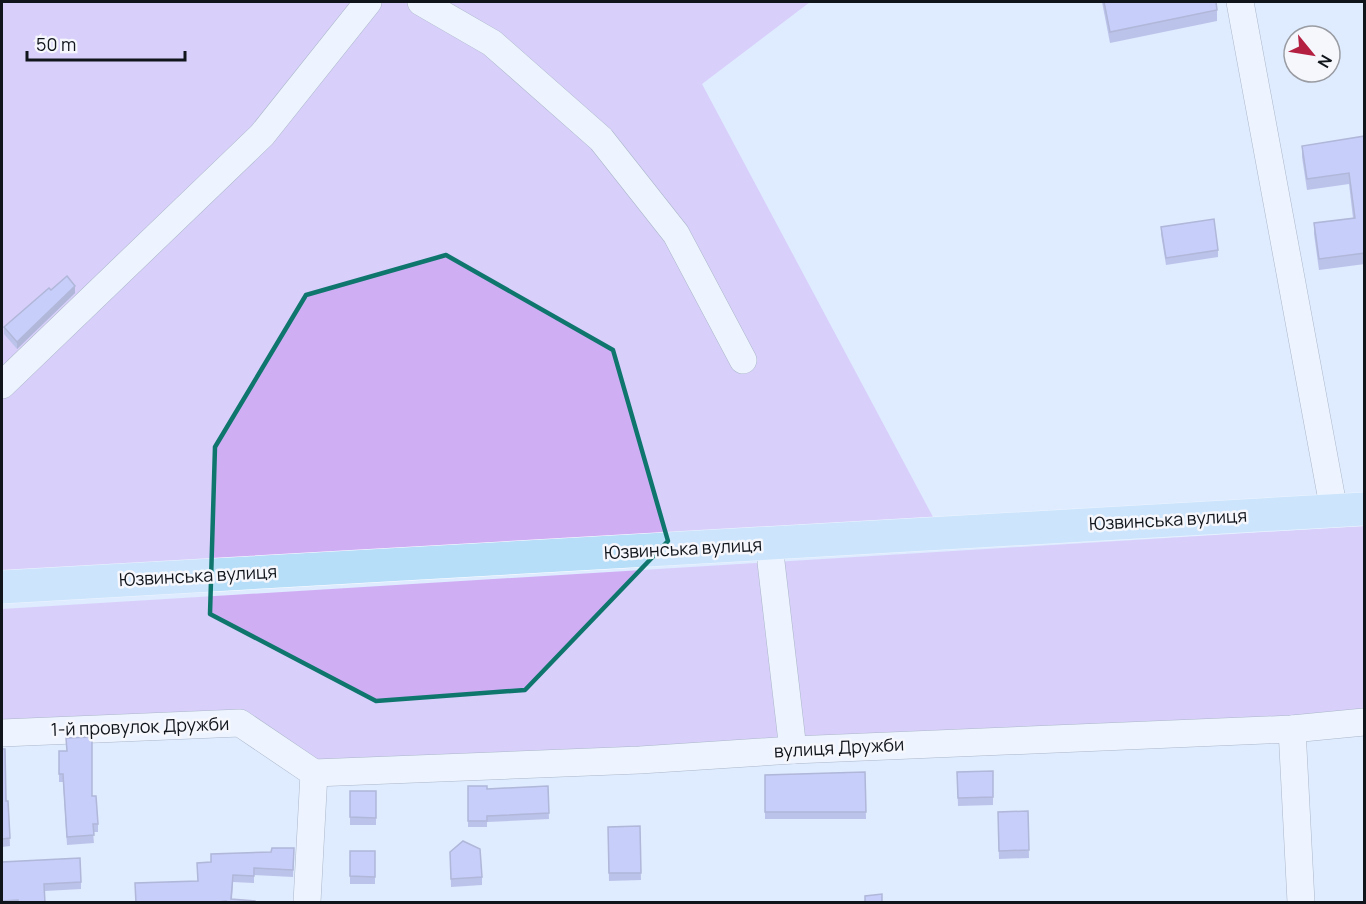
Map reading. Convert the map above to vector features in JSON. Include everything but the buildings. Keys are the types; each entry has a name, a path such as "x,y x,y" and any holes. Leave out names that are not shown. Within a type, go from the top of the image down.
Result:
{"main road":[{"name":"Юзвинська вулиця","path":"2,587 1349,510"}],"street":[{"path":"2,385 262,135 368,2"},
{"path":"421,2 492,43 601,139 676,234 743,360"},
{"path":"1240,2 1349,510"},
{"path":"771,544 793,750"},
{"name":"вулиця Дружби","path":"314,773 1292,729 1365,722"},
{"name":"1-й провулок Дружби","path":"2,733 240,723 314,773"},
{"path":"1292,729 1301,903"},
{"path":"307,903 314,773"}],"highlighted area":[{"path":"446,255 613,350 668,541 525,690 376,701 210,614 215,447 306,295"}],"shaded area":[{"path":"2,2 810,2 702,84 933,517 2,571"},
{"path":"1364,526 1364,722 314,773 240,723 2,733 2,609"}]}
